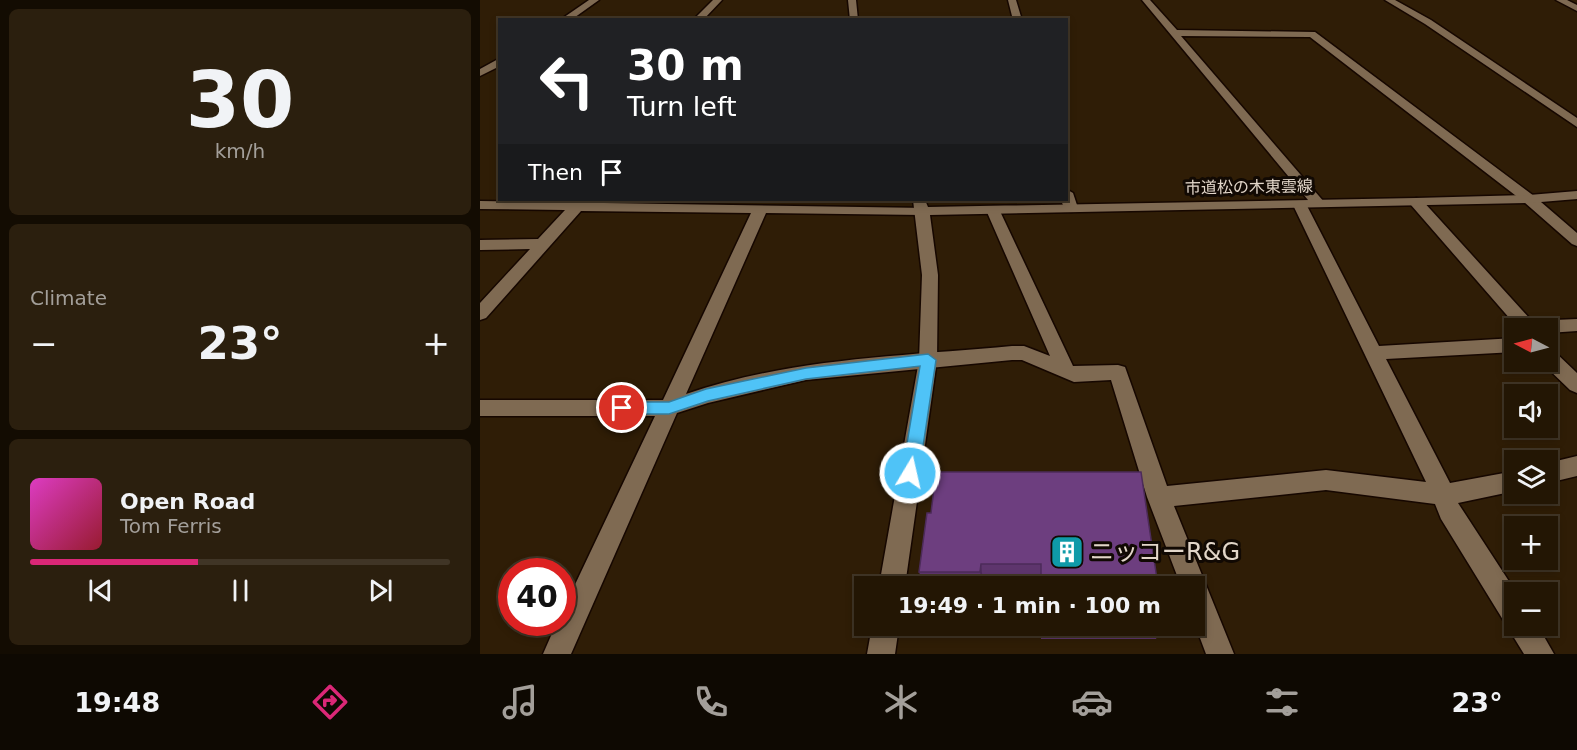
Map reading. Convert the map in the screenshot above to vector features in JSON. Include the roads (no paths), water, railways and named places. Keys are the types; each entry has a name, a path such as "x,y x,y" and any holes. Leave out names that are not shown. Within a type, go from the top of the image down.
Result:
{"street":[{"path":"567,18 595,0"},
{"path":"699,18 718,0"},
{"path":"852,0 854,18"},
{"path":"1012,0 1017,18"},
{"path":"1146,0 1309,204 1372,353 1444,495 1449,511 1504,598"},
{"path":"1389,0 1428,22 1577,123"},
{"path":"1560,0 1577,8"},
{"path":"1174,33 1312,34 1529,199 1577,242"},
{"path":"480,73 498,62"},
{"name":"市道松の木東雲線","path":"491,203 576,207 657,203 760,210 920,205 993,210 1416,202 1529,199 1577,195"},
{"path":"1068,199 1071,208"},
{"path":"1416,202 1519,318"},
{"path":"894,576 928,360 930,275 920,205"},
{"path":"480,314 576,207"},
{"path":"557,654 760,210"},
{"path":"993,210 1066,371"},
{"path":"480,245 542,244"},
{"path":"480,291 500,291"},
{"path":"1558,326 1577,325"},
{"path":"1372,353 1504,346"},
{"path":"480,408 669,408 706,395 806,373 1024,353 1074,375 1118,372 1159,497 1220,654"},
{"path":"1558,367 1577,385"},
{"path":"1558,471 1577,466"},
{"path":"1159,497 1326,480 1444,495 1504,483"},
{"path":"881,654 884,636"},
{"path":"1528,636 1540,654"}],"place":[{"name":"ニッコーR&G","path":"1067,552"}]}
